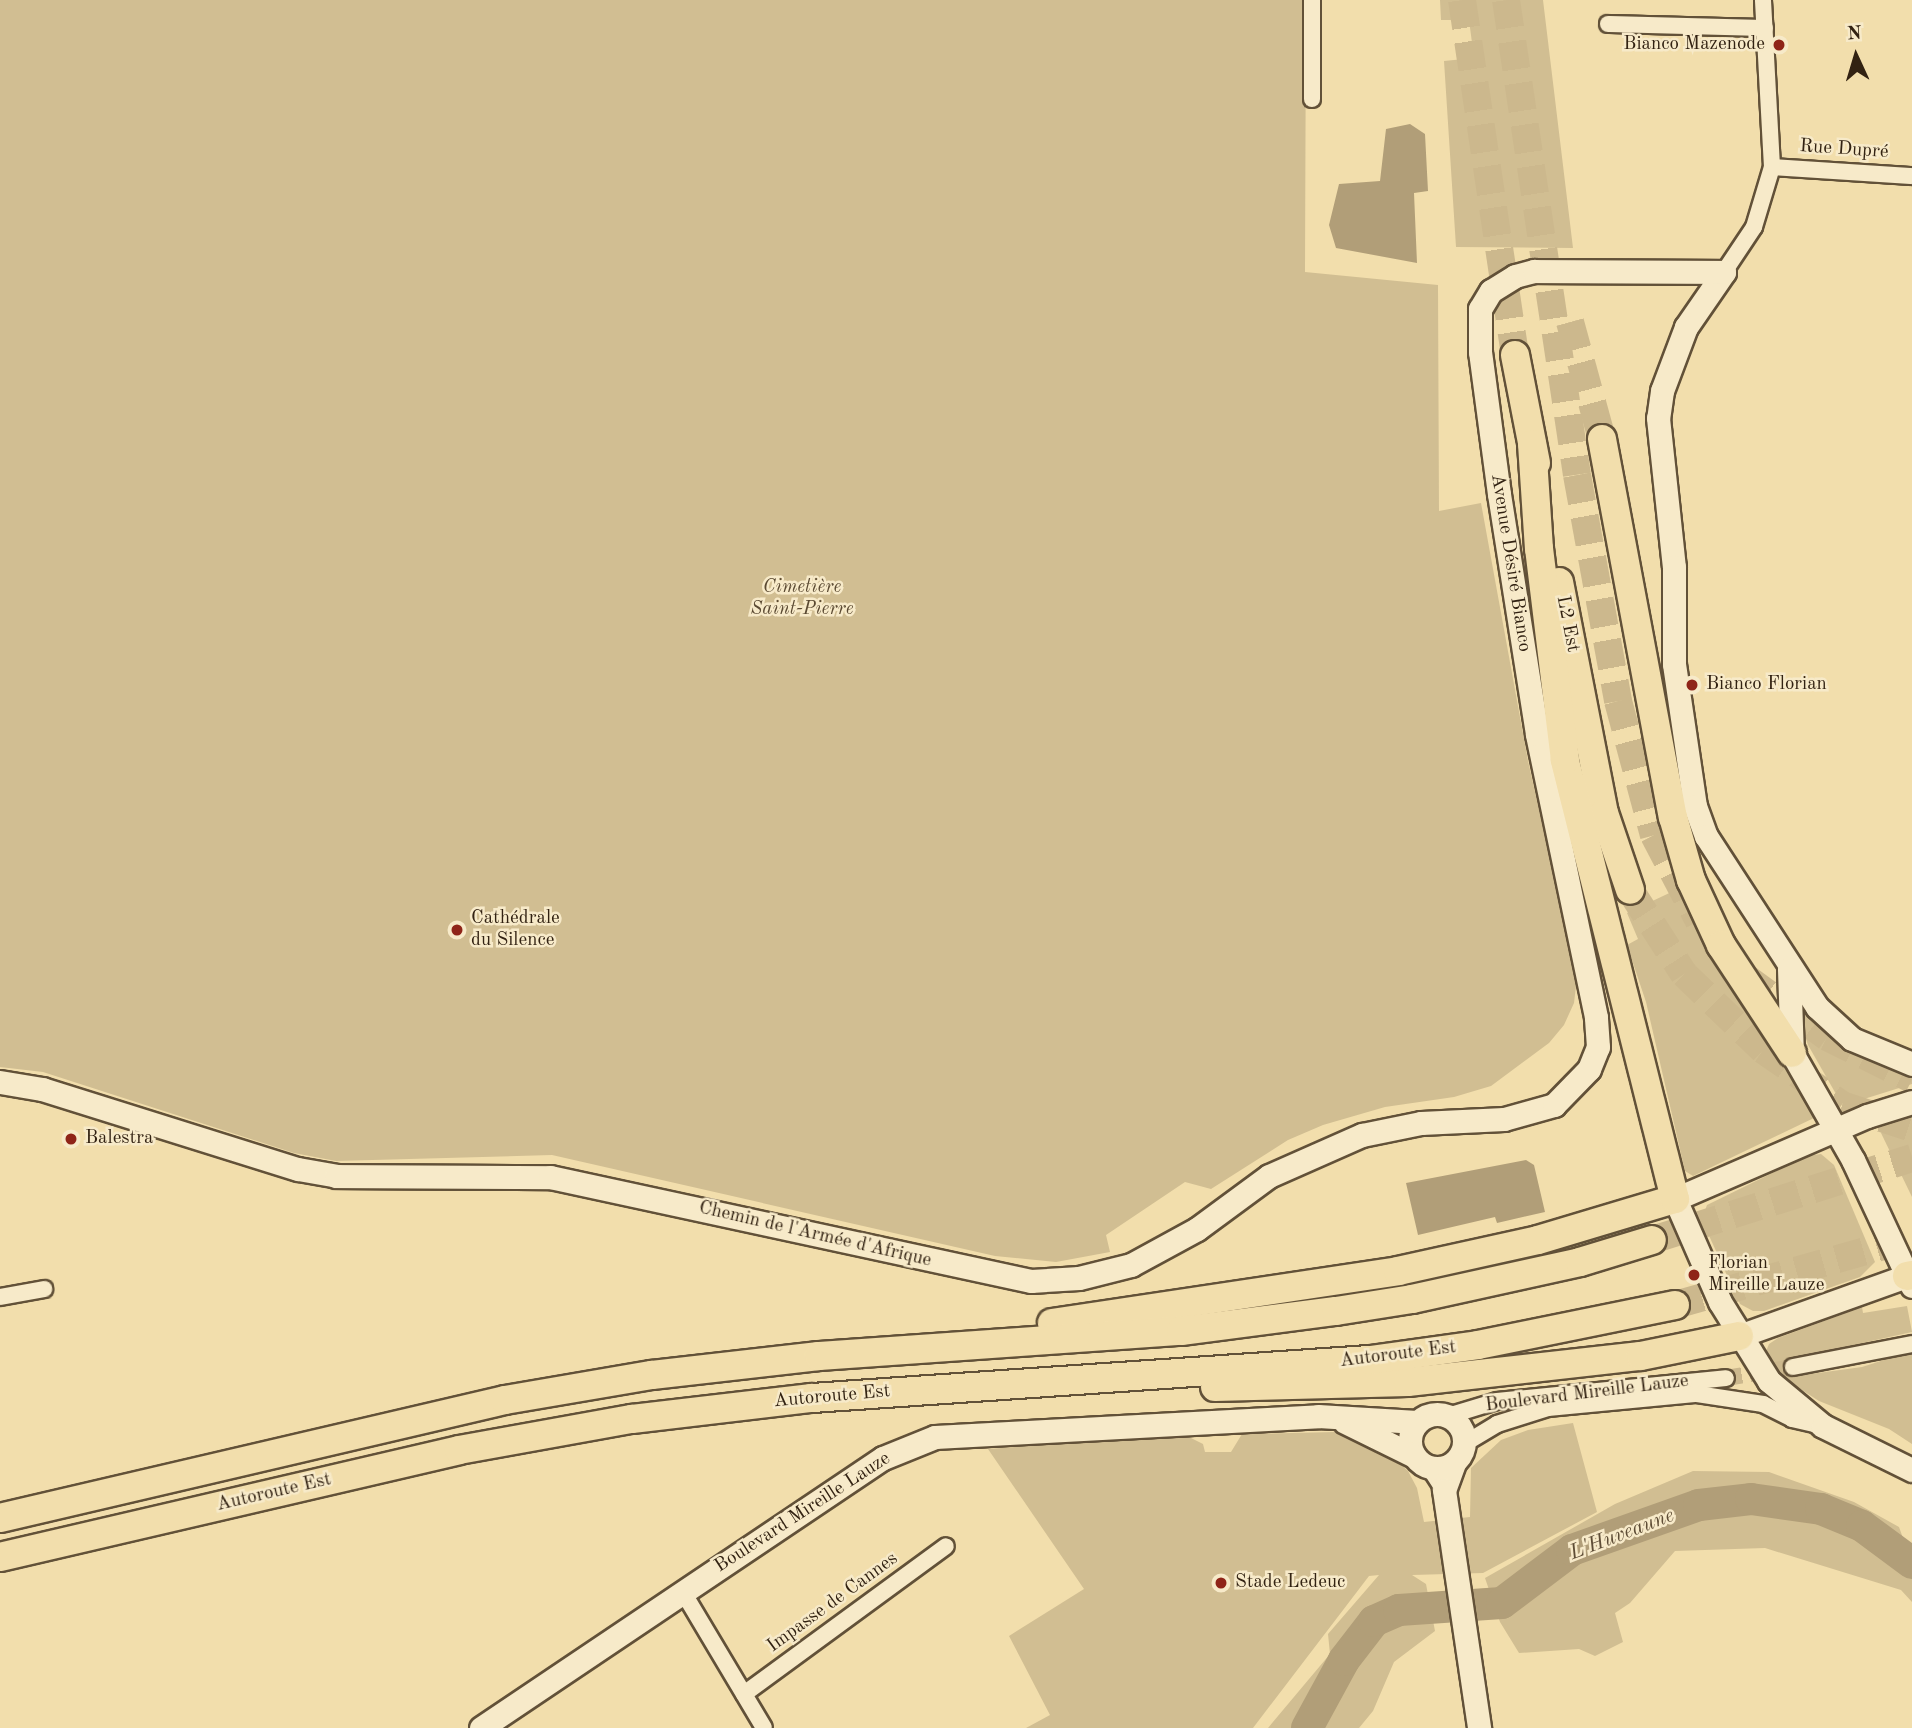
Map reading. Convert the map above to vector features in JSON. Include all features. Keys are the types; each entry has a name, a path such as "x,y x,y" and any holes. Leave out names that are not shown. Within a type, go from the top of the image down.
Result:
{"highway":[{"name":"L2 Est","path":"1515,355 1604,813 1630,890"},
{"path":"1602,439 1674,817 1691,880 1721,945 1792,1053"},
{"path":"819,1356 1398,1271 1538,1240 1675,1199 1565,760 1542,577 1532,444"},
{"name":"Autoroute Est","path":"0,1518 505,1400 705,1367 819,1356 1181,1331 1336,1311 1412,1299 1567,1265 1651,1240"},
{"name":"Autoroute Est","path":"0,1557 472,1447 645,1418 967,1386 1370,1360 1478,1345 1675,1306"},
{"path":"967,1386 1282,1387 1408,1382 1641,1356 1739,1336"}],"street":[{"path":"1312,0 1312,99"},
{"path":"1763,0 1772,167 1754,227 1686,327 1662,391 1658,418 1674,567 1674,664 1685,762 1706,836 1789,966 1833,1025 1873,1050 1912,1064"},
{"path":"1608,24 1765,28"},
{"name":"Rue Dupré","path":"1772,167 1912,176"},
{"name":"Avenue Désiré Bianco","path":"1589,1069 1598,1047 1596,1017 1535,722 1499,494 1479,342 1480,309 1491,291 1515,276 1534,271 1724,272"},
{"path":"1739,1336 1910,1279 1837,1130 1792,1053 1789,966"},
{"name":"Chemin de l'Armée d'Afrique","path":"0,1082 42,1089 298,1169 336,1176 550,1177 1031,1281 1079,1278 1131,1265 1197,1229 1269,1177 1362,1135 1420,1122 1530,1115 1554,1105 1589,1069"},
{"path":"1912,1102 1837,1130 1675,1199 1705,1272 1739,1336 1769,1381 1823,1426 1912,1470"},
{"path":"0,1297 44,1289"},
{"path":"1793,1367 1912,1344"},
{"name":"Boulevard Mireille Lauze","path":"1448,1416 1497,1401 1726,1378"},
{"name":"Boulevard Mireille Lauze","path":"1459,1453 1497,1424 1548,1408 1697,1394 1732,1397 1823,1426"},
{"path":"1444,1490 1421,1462 1409,1438 1417,1422 1426,1415 1448,1416 1463,1433 1459,1453 1444,1490 1464,1645 1479,1728"},
{"name":"Boulevard Mireille Lauze","path":"481,1728 883,1458 934,1437 1336,1418 1417,1422"},
{"name":"Boulevard Mireille Lauze","path":"1336,1418 1421,1462"},
{"path":"1421,1462 1459,1453"},
{"name":"Impasse de Cannes","path":"744,1694 946,1546"},
{"path":"683,1592 764,1728"}],"green space":[{"name":"Cimetière Saint-Pierre","path":"0,0 1306,0 1305,272 1438,285 1439,511 1481,503 1528,761 1577,978 1574,1003 1564,1025 1549,1043 1491,1086 1454,1097 1385,1107 1323,1125 1288,1140 1211,1189 1185,1182 1106,1235 1110,1252 1056,1262 995,1256 552,1155 336,1161 294,1153 43,1072 0,1067"},
{"path":"1440,0 1543,0 1573,248 1456,247 1444,61 1474,58 1469,20 1441,20"},
{"path":"1680,888 1698,931 1816,1117 1693,1176 1685,1171 1646,1002 1627,945 1638,939 1627,913"},
{"path":"1799,993 1912,1069 1912,1084 1848,1104 1840,1101 1808,1045 1797,1010"},
{"path":"1912,1118 1912,1197 1881,1133 1885,1127"},
{"path":"1821,1154 1834,1165 1875,1262 1860,1277 1764,1311 1753,1311 1740,1304 1706,1229 1703,1216 1707,1205 1807,1156"},
{"path":"1907,1306 1912,1332 1785,1360 1796,1376 1862,1367 1912,1351 1912,1444 1889,1429 1819,1401 1791,1383 1765,1354 1769,1344 1778,1338 1862,1307 1863,1313"},
{"name":"Stade Ledeuc","path":"1573,1423 1597,1512 1483,1573 1412,1575 1426,1584 1435,1631 1394,1662 1373,1711 1359,1728 1268,1728 1330,1654 1328,1634 1379,1575 1369,1576 1253,1728 1026,1728 1050,1715 1009,1636 1084,1589 988,1449 1185,1435 1203,1444 1205,1452 1231,1452 1242,1434 1335,1432 1385,1449 1408,1471 1417,1488 1424,1522 1470,1517 1471,1468 1501,1440 1528,1430"},
{"path":"1693,1471 1769,1472 1854,1502 1899,1527 1912,1563 1912,1602 1901,1590 1765,1548 1675,1551 1630,1603 1615,1613 1623,1642 1595,1656 1579,1649 1519,1653 1500,1622 1485,1578 1615,1504"}],"shaded area":[{"path":"1410,124 1425,134 1428,191 1414,193 1417,263 1336,248 1329,225 1339,184 1380,181 1386,129"},
{"path":"1526,1160 1534,1165 1545,1212 1497,1223 1495,1217 1418,1235 1406,1183"}],"waterway":[{"name":"L'Huveaune","path":"1307,1728 1344,1660 1374,1621 1399,1610 1502,1603 1572,1550 1699,1505 1751,1499 1821,1509 1862,1526 1912,1563"}],"tunnel":[{"path":"1462,0 1515,355"},
{"path":"1506,0 1577,475 1618,701 1654,835 1699,921"},
{"path":"1570,322 1602,439"},
{"path":"1630,890 1684,974 1763,1050 1842,1105 1912,1128"},
{"path":"1745,977 1827,1037 1912,1079"},
{"path":"1652,1240 1912,1158"},
{"path":"1675,1305 1912,1238"},
{"path":"1726,1378 1793,1367"}],"place":[{"name":"Bianco Mazenode","path":"1779,45"},
{"name":"Bianco Florian","path":"1692,685"},
{"name":"Cathédrale du Silence","path":"457,930"},
{"name":"Balestra","path":"71,1139"},
{"name":"Florian Mireille Lauze","path":"1694,1275"},
{"name":"Stade Ledeuc","path":"1221,1583"}]}
